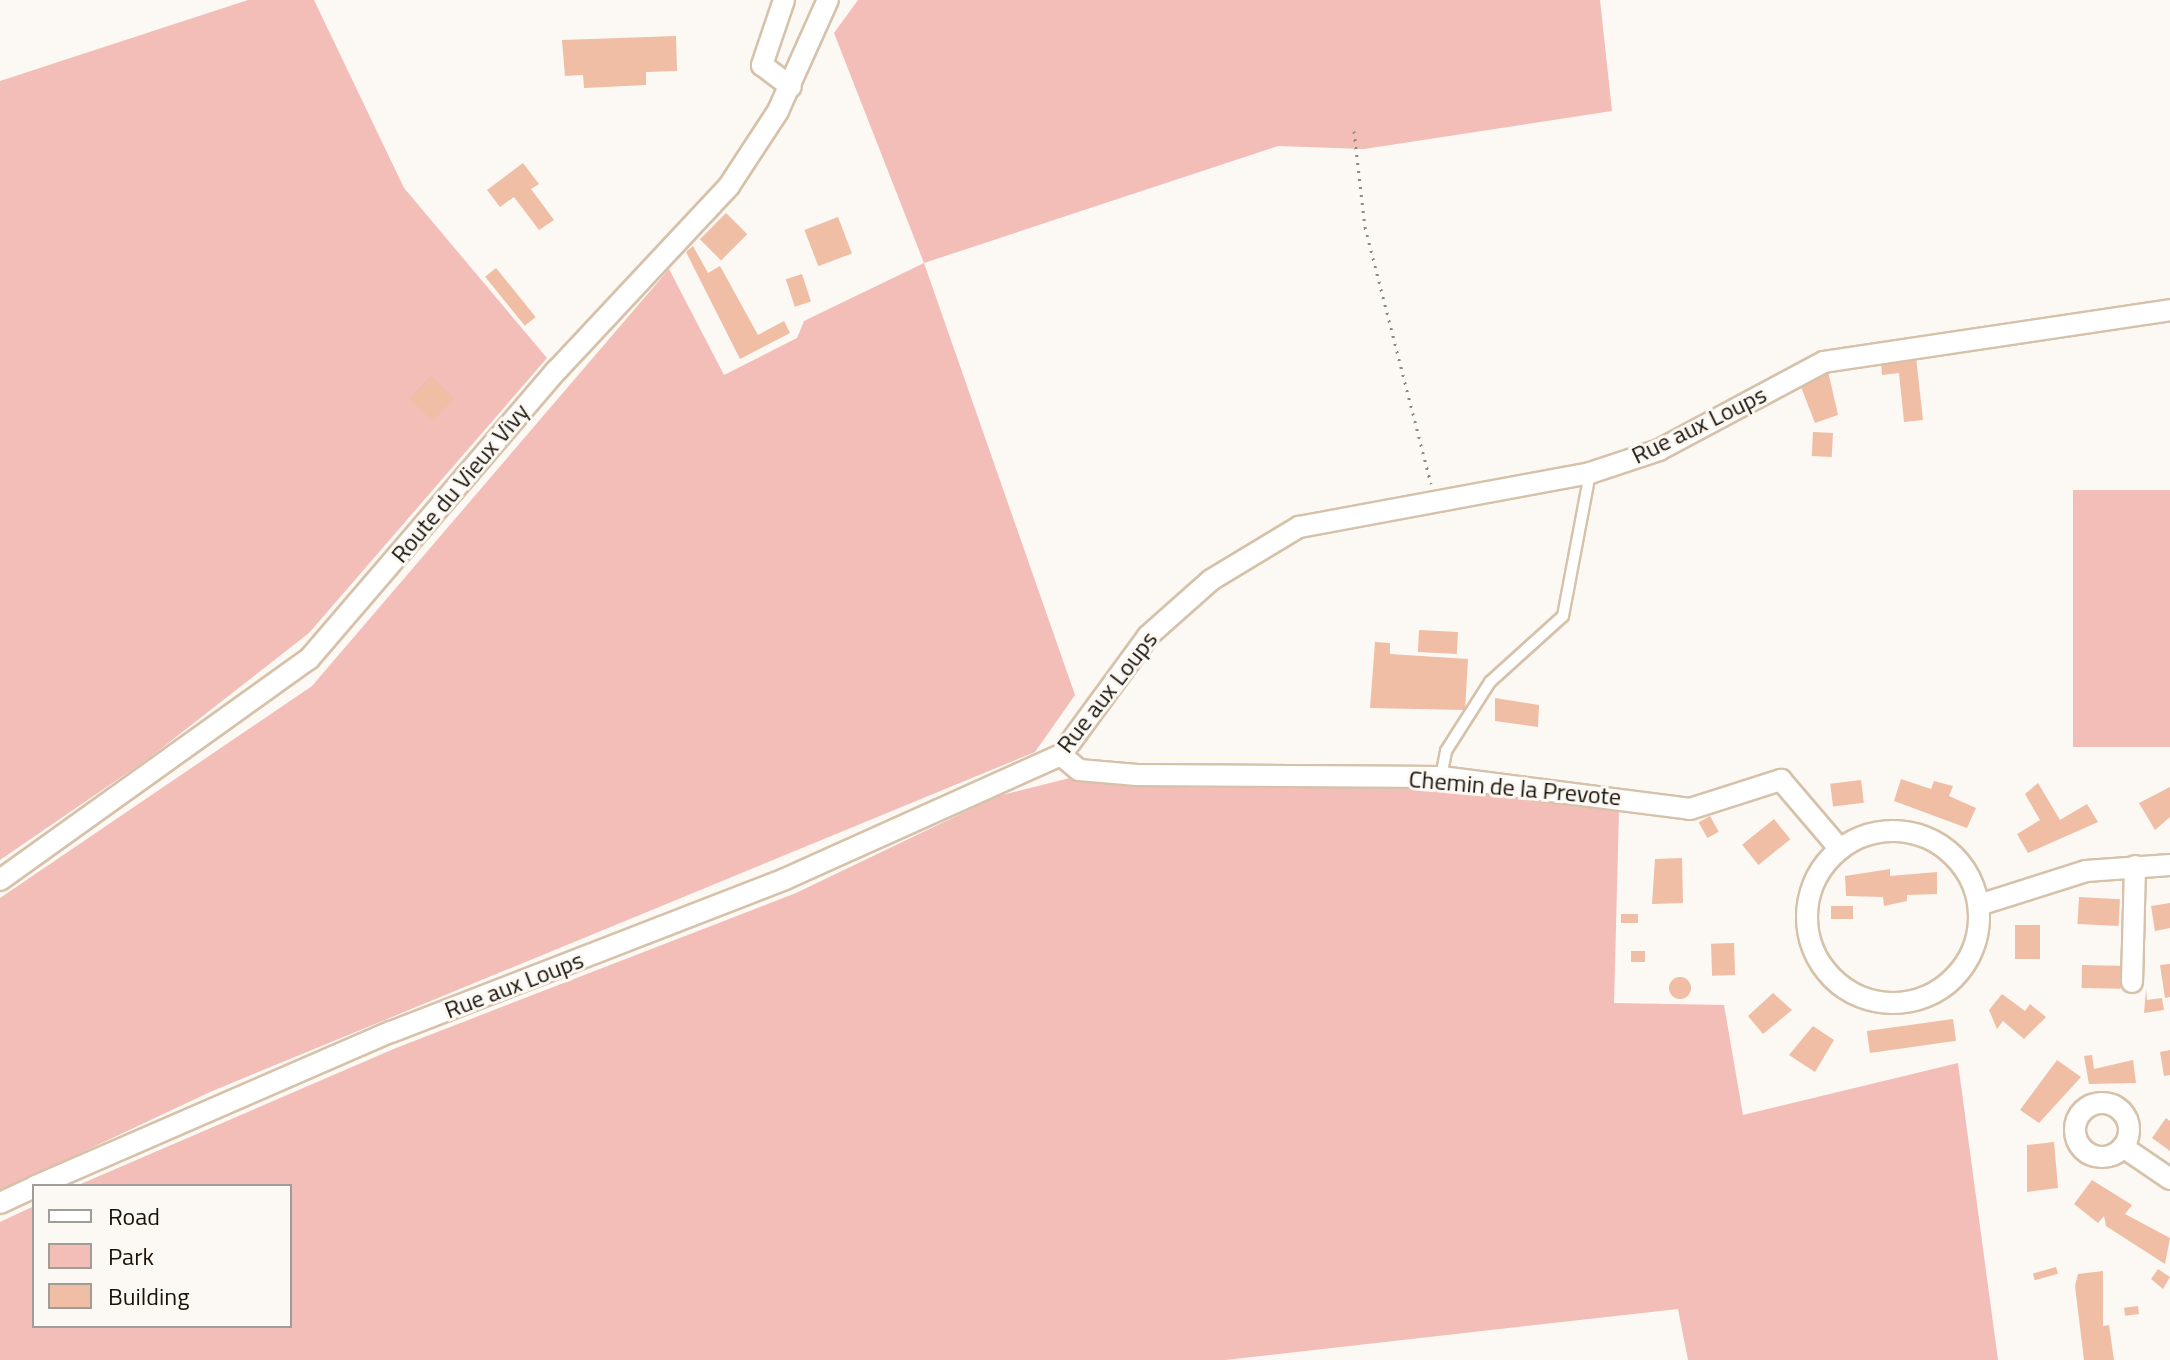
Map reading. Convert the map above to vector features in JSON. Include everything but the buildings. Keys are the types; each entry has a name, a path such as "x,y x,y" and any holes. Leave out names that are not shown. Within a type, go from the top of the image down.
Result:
{"street":[{"path":"784,0 762,65 791,87"},
{"name":"Route du Vieux Vivy","path":"0,880 309,659 557,370 719,198 791,87 828,0"},
{"name":"Rue aux Loups","path":"39,1184 148,1132 759,890 1061,755 1148,636 1235,564 1313,523 1590,473 1659,450 1824,362 2170,310"},
{"name":"Chemin de la Prevote","path":"1061,755 1079,770 1181,778 1441,777 1690,809 1781,780 1840,849"},
{"path":"1870,835 1922,836 1964,866 1979,905 1974,947 1942,988 1912,1002 1858,997 1827,973 1809,939 1809,897 1840,849 1870,835"},
{"path":"1979,905 2059,877 2135,866 2170,865"},
{"path":"2132,982 2135,866"},
{"path":"2123,1147 2170,1179"},
{"path":"0,1203 32,1187"}],"lane":[{"path":"1441,777 1446,751 1490,682 1563,616 1590,473"}],"path":[{"path":"1354,131 1377,281 1437,503"}],"green space":[{"path":"248,0 314,0 404,188 547,358 309,633 149,758 0,860 0,81"},
{"path":"858,0 1600,0 1612,111 1364,149 1278,146 924,263 834,33"},
{"path":"924,263 1075,695 1035,752 210,1092 0,1191 0,898 312,686 669,269 724,375 797,338 804,321"},
{"path":"2073,490 2170,490 2170,747 2073,747"},
{"path":"1070,778 1198,788 1461,786 1619,809 1614,1003 1724,1005 1743,1115 1958,1063 1998,1360 1688,1360 1678,1309 1225,1360 0,1360 0,1222 32,1207 32,1328 292,1328 292,1184 81,1184 396,1048 796,893 998,796"}]}
